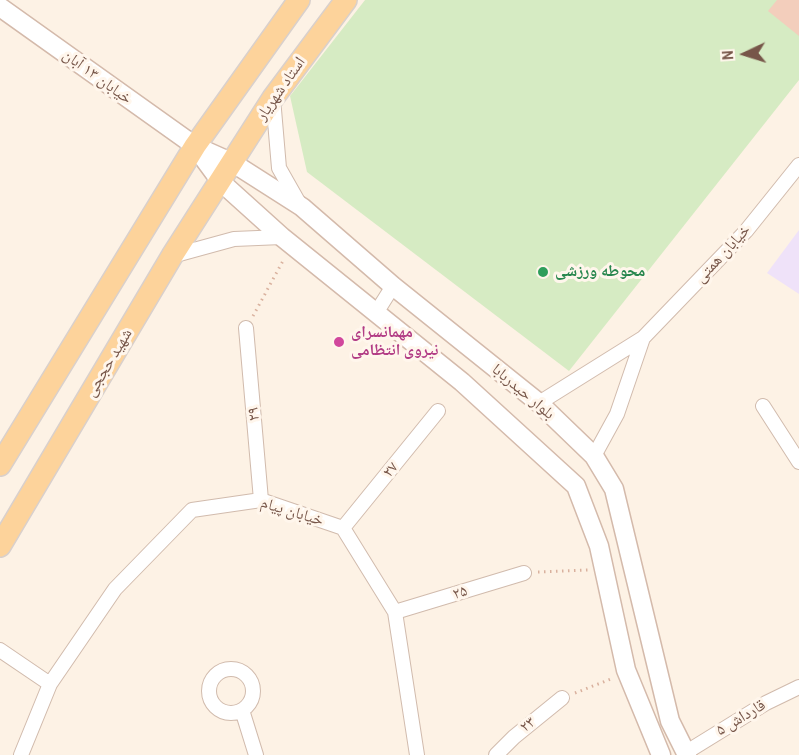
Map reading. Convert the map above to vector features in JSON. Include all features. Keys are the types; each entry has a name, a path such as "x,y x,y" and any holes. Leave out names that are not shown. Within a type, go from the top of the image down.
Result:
{"main road":[{"path":"0,465 195,146 299,0"},
{"name":"استاد شهریار","path":"221,182 273,98 346,0"},
{"name":"شهید حججی","path":"0,546 172,256 221,182"}],"street":[{"name":"خیابان ۱۳ آبان","path":"0,7 195,146"},
{"path":"273,98 279,168 302,207"},
{"name":"بلوار حیدربابا","path":"195,146 233,163 302,207 393,286 539,403 594,456 614,489 670,721 686,754"},
{"name":"بلوار حیدربابا","path":"195,146 221,182 287,240 462,382 576,486 599,546 628,673 661,755"},
{"name":"خیابان همتی","path":"643,338 746,231 799,165"},
{"path":"172,256 234,239 287,240"},
{"path":"376,313 393,286"},
{"name":"۲۹","path":"246,328 261,500"},
{"path":"539,403 643,338"},
{"path":"594,456 617,414 643,338"},
{"path":"763,406 799,462"},
{"name":"۲۷","path":"343,528 438,411"},
{"name":"خیابان پیام","path":"21,755 51,684 115,589 192,510 261,500 343,528 395,612 417,755"},
{"name":"۲۵","path":"395,612 524,573"},
{"path":"0,650 51,684"},
{"name":"۵ قارداش","path":"686,754 766,703 799,687"},
{"name":"۲۳","path":"496,755 514,736 562,698"},
{"path":"242,710 256,755"}],"path":[{"path":"246,328 287,240"},
{"path":"524,573 603,569"},
{"path":"562,698 628,673"}],"shaded area":[{"path":"799,230 799,294 767,273"}],"green space":[{"name":"محوطه ورزشی","path":"365,0 799,0 799,80 569,371 307,172 290,96"}],"building":[{"path":"777,0 799,0 799,36 768,11"}],"place":[{"name":"محوطه ورزشی","path":"543,272"},
{"name":"مهمانسرای نیروی انتظامی","path":"339,342"}]}
